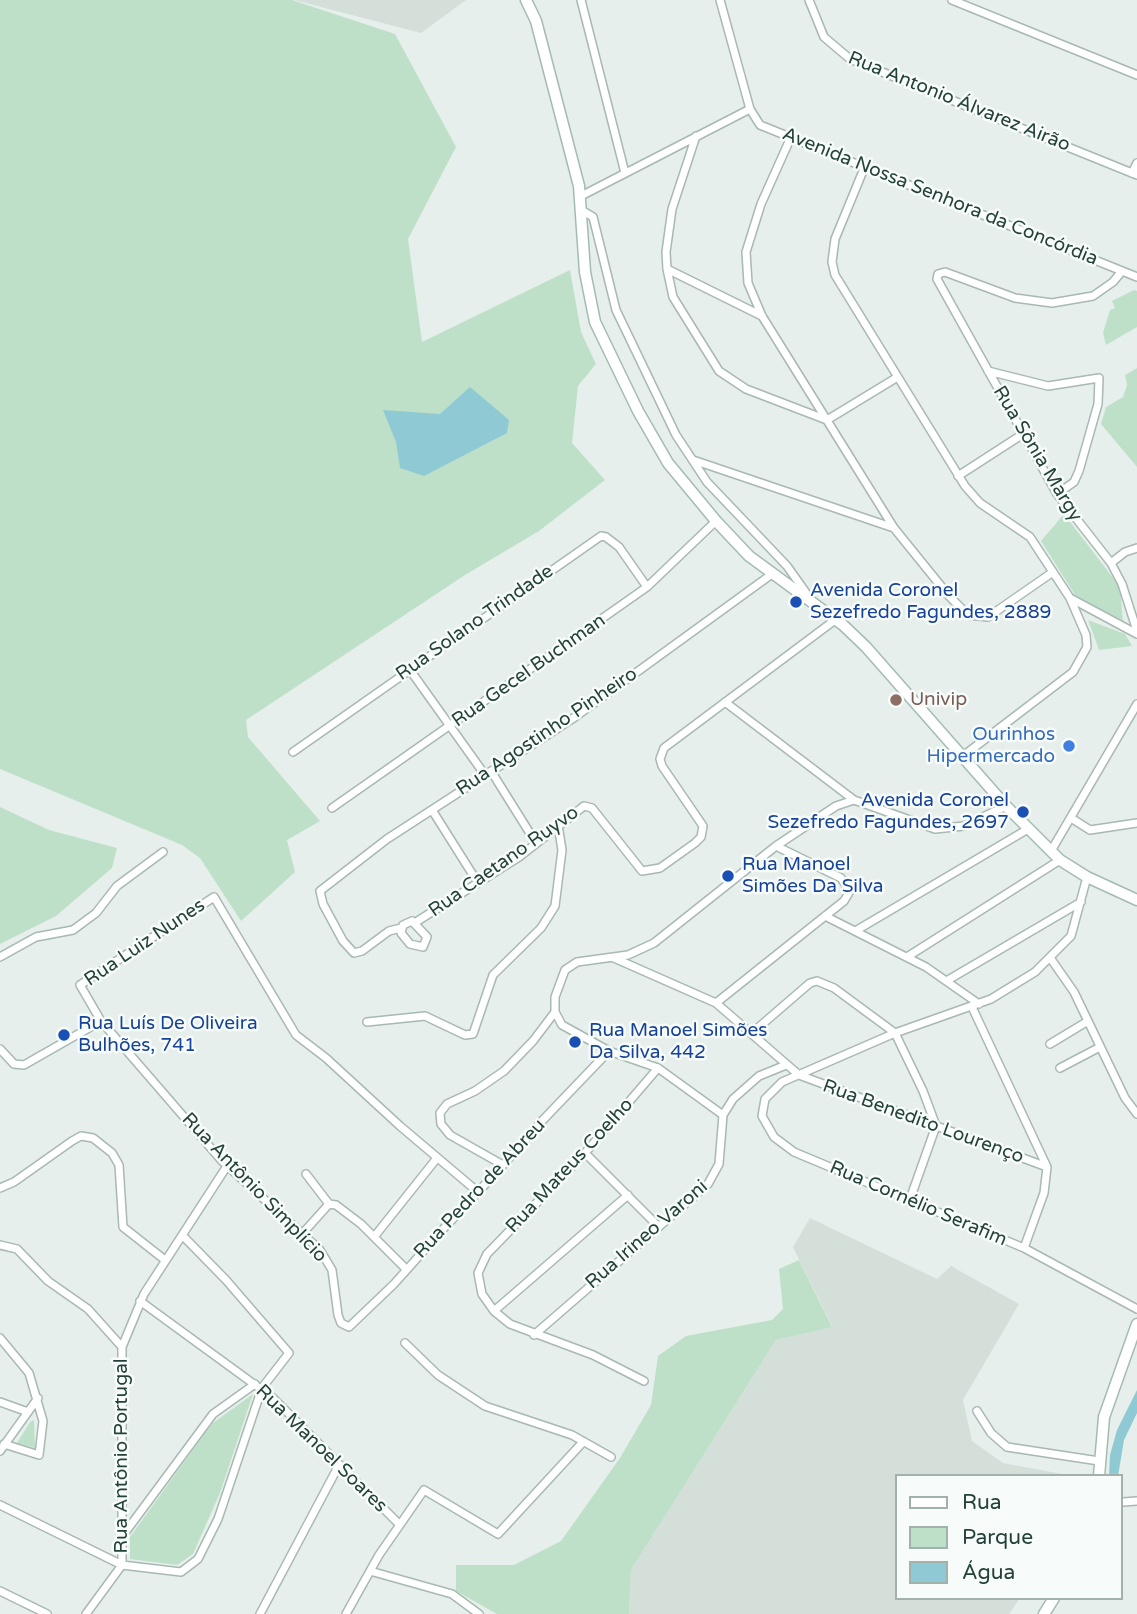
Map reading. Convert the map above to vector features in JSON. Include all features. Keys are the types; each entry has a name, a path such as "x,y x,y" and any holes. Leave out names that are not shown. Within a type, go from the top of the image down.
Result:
{"main road":[{"path":"526,0 536,21 581,196 584,272 595,322 658,446 716,521 772,574 835,620 866,647 1006,806 1060,860 1087,877 1137,900"},
{"path":"1099,1474 1106,1409 1137,1324"}],"street":[{"path":"582,0 625,173"},
{"path":"581,196 750,109 720,0"},
{"name":"Rua Antonio Álvarez Airão","path":"808,0 824,37 850,60 1135,174"},
{"path":"952,0 1137,75"},
{"name":"Avenida Nossa Senhora da Concórdia","path":"750,109 760,125 1137,277"},
{"path":"696,136 672,209 666,252 667,269 677,304 726,379 764,397 827,420"},
{"path":"791,137 761,204 746,252 748,283 762,316 894,528 949,597 968,615 977,618 1001,610 1053,572"},
{"path":"1135,174 1137,163"},
{"path":"865,166 835,239 832,262 848,301 958,475 980,503 1030,537 1070,598 1080,619 1087,647 1073,672 962,756"},
{"path":"583,211 593,217 616,310 655,396 692,460 707,482 787,566 813,603"},
{"path":"667,269 762,316"},
{"name":"Rua Sônia Margy","path":"1122,271 1093,296 1052,303 1014,298 951,273 942,272 937,276 1057,494 1111,563 1122,584 1137,633"},
{"path":"987,371 1048,386 1099,378 1100,393 1079,471 1074,482 1057,494"},
{"path":"827,420 896,378"},
{"path":"958,475 1023,434"},
{"path":"692,460 894,528"},
{"name":"Rua Gecel Buchman","path":"332,808 647,587 716,521"},
{"name":"Rua Solano Trindade","path":"292,752 601,537 606,537 619,547 647,587"},
{"path":"1111,563 1125,551 1137,548"},
{"name":"Rua Agostinho Pinheiro","path":"401,928 389,930 360,953 354,953 343,941 323,904 321,888 432,810 575,717 772,574"},
{"path":"1070,598 1137,633"},
{"path":"835,620 725,702 854,800 935,829 964,826 1006,806"},
{"path":"410,670 488,773 536,844"},
{"name":"Rua Caetano Ruyvo","path":"416,922 536,844 584,806 592,808 642,871 660,868 695,843 701,837 703,826 663,766 661,752 725,702"},
{"path":"1051,851 1137,704"},
{"path":"503,1165 450,1135 441,1124 440,1113 447,1104 491,1082 545,1027 555,1012 556,988 565,970 587,959 628,955 654,943 822,812 854,800"},
{"path":"432,810 478,883"},
{"path":"1071,818 1090,830 1137,823"},
{"path":"367,1022 425,1016 465,1035 473,1034 493,975 511,954 541,928 555,906 562,850 558,825"},
{"path":"857,930 1028,829"},
{"path":"716,1003 844,901 850,887 841,878 776,846"},
{"path":"0,957 36,937 73,930 96,913 117,886 163,852"},
{"path":"907,957 1060,860"},
{"name":"Rua Cornélio Serafim","path":"1087,877 1075,929 1051,959 1023,980 975,1006 895,1033 782,1082 765,1099 762,1116 774,1137 794,1152 1024,1248 1137,1309"},
{"name":"Rua Luiz Nunes","path":"80,990 81,984 214,897 296,1035 326,1058 437,1158"},
{"path":"948,980 1081,902"},
{"path":"825,916 857,930 948,980 975,1006 1047,1167 1044,1193 1024,1248"},
{"path":"408,922 416,922 427,937 423,947 410,944 404,938 401,928 408,922"},
{"name":"Rua Benedito Lourenço","path":"613,958 716,1003 799,1075 1047,1167"},
{"path":"1051,959 1088,1021 1137,1114"},
{"path":"752,1033 817,981 834,988 895,1033 923,1091 936,1126 909,1202"},
{"name":"Rua Antônio Simplício","path":"80,990 101,1021 227,1166 303,1233 328,1261 338,1315 341,1323 352,1327"},
{"path":"555,1012 570,1032 609,1051 658,1068 723,1115 733,1100 759,1076 786,1065"},
{"path":"0,1049 11,1061 20,1065 101,1021"},
{"path":"1050,1044 1088,1021"},
{"path":"1060,1068 1100,1047"},
{"name":"Rua Pedro de Abreu","path":"352,1327 609,1051"},
{"name":"Rua Mateus Coelho","path":"494,1311 482,1294 478,1282 481,1263 585,1153 658,1068"},
{"name":"Rua Irineo Varoni","path":"534,1335 695,1198 715,1174 721,1148 723,1115"},
{"path":"0,1188 14,1182 72,1140 81,1136 93,1138 112,1153 119,1165 123,1227 165,1260"},
{"path":"585,1153 659,1227"},
{"path":"374,1237 437,1158 478,1192"},
{"name":"Rua Antônio Portugal","path":"122,1565 122,1347 141,1301 227,1166"},
{"path":"306,1174 329,1204 342,1209 406,1269"},
{"path":"628,1195 494,1311 510,1324 593,1355 643,1381"},
{"path":"303,1233 329,1204"},
{"path":"123,1535 213,1414 259,1386 288,1358 289,1350 183,1236"},
{"path":"0,1245 17,1249 48,1281 93,1313 122,1347"},
{"name":"Rua Manoel Soares","path":"141,1301 259,1386 399,1524"},
{"path":"0,1338 14,1350 29,1373 38,1398 44,1434 40,1454 2,1447 38,1398"},
{"path":"405,1343 438,1375 485,1406 558,1430 611,1457"},
{"path":"0,1505 122,1565 181,1572 198,1559 218,1519 259,1386"},
{"path":"0,1402 28,1412"},
{"path":"977,1411 991,1433 1007,1447 1099,1461"},
{"path":"346,1614 399,1524 424,1490 498,1534 583,1442"},
{"path":"260,1614 339,1465"},
{"path":"1123,1502 1137,1501"},
{"path":"86,1614 122,1565"},
{"path":"370,1571 452,1594 479,1614"},
{"path":"0,1591 47,1614"}],"shaded area":[{"path":"294,0 466,0 421,33"},
{"path":"810,1218 937,1279 951,1266 1019,1304 963,1400 972,1441 1003,1463 1062,1474 895,1474 895,1600 1019,1600 1009,1614 629,1614 631,1570 776,1340 832,1326 793,1247"}],"green space":[{"path":"0,0 292,0 395,34 456,147 408,239 422,342 570,270 581,332 596,364 578,386 572,443 605,480 539,531 465,575 246,720 248,737 320,821 287,840 295,872 241,921 200,858 182,845 0,769"},
{"path":"1137,291 1137,327 1106,345 1103,333 1110,310 1115,308 1112,301"},
{"path":"1137,368 1137,467 1101,424 1106,407 1123,397 1127,385 1125,375"},
{"path":"1064,514 1120,587 1123,622 1075,595 1041,541"},
{"path":"1088,620 1125,634 1132,646 1099,650"},
{"path":"0,807 49,830 117,848 112,868 56,916 0,944"},
{"path":"799,1260 832,1327 776,1340 631,1570 629,1614 497,1614 456,1591 456,1565 514,1565 561,1541 620,1458 651,1405 658,1356 686,1336 772,1320 783,1309 779,1269"},
{"path":"253,1394 220,1493 193,1554 177,1565 130,1559 130,1537 205,1433 213,1423"},
{"path":"34,1420 35,1448 17,1443 30,1422"}],"water":[{"path":"470,387 509,420 507,433 424,476 400,468 396,442 383,410 440,414"},
{"path":"1137,1390 1137,1413 1124,1440 1118,1474 1109,1474 1110,1455 1117,1430"}],"place":[{"name":"Avenida Coronel Sezefredo Fagundes, 2889","path":"796,602"},
{"name":"Univip","path":"896,700"},
{"name":"Ourinhos Hipermercado","path":"1069,746"},
{"name":"Avenida Coronel Sezefredo Fagundes, 2697","path":"1023,812"},
{"name":"Rua Manoel Simões Da Silva","path":"728,876"},
{"name":"Rua Luís De Oliveira Bulhões, 741","path":"64,1035"},
{"name":"Rua Manoel Simões Da Silva, 442","path":"575,1042"}]}
